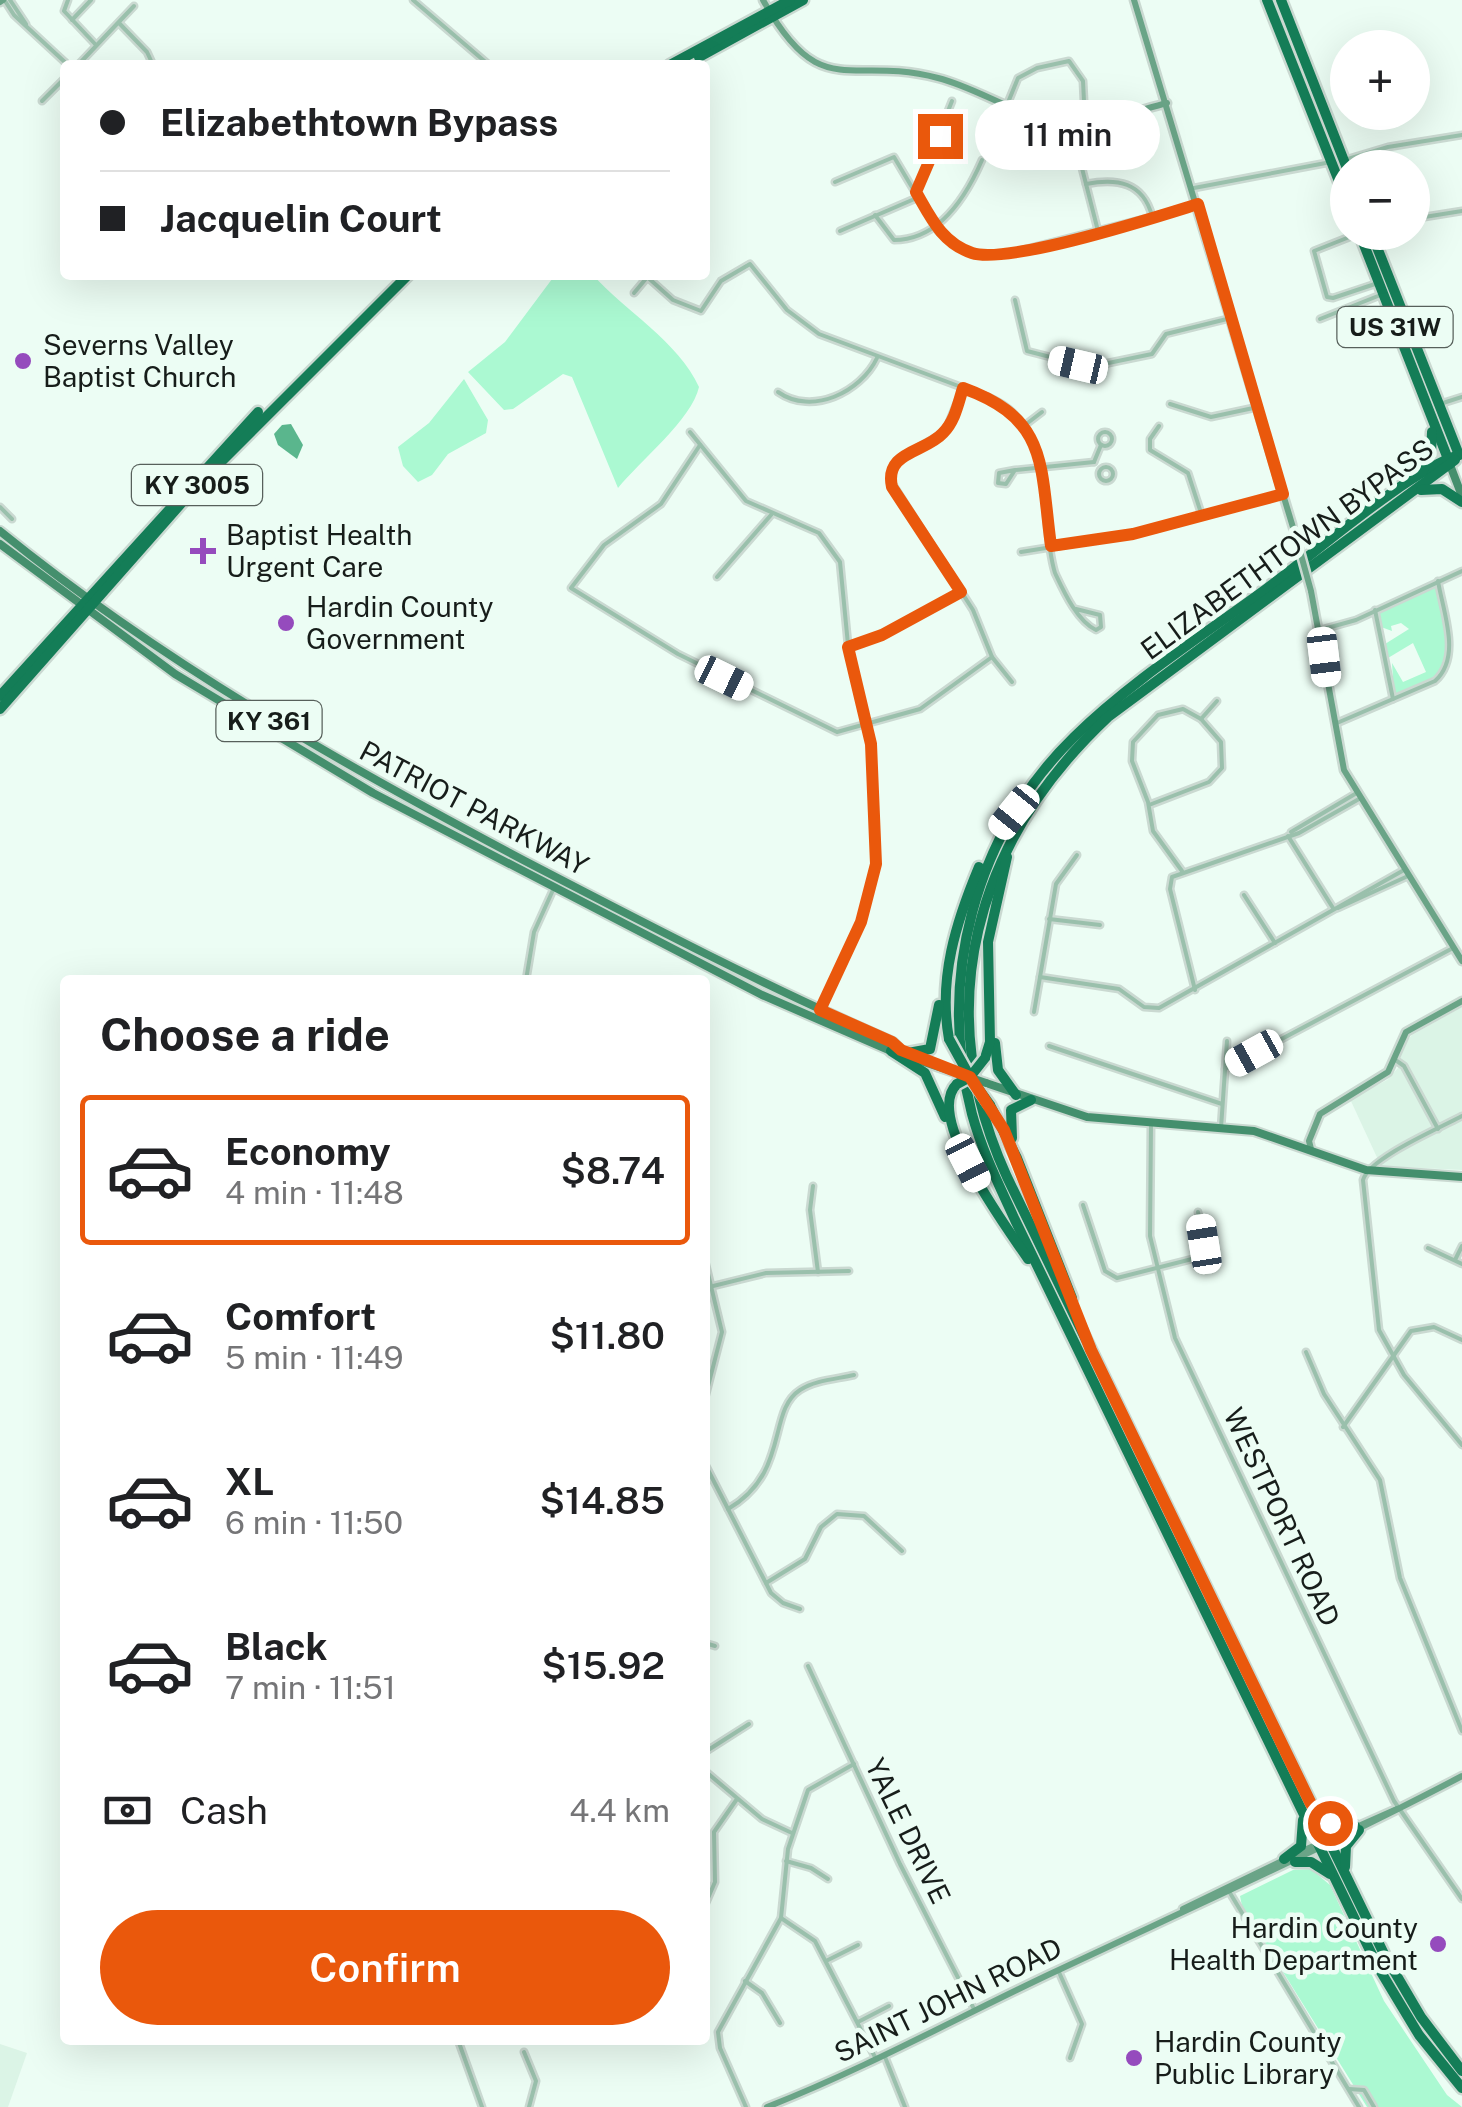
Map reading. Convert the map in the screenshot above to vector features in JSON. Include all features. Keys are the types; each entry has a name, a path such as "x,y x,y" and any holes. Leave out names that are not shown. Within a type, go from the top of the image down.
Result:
{"highway":[{"path":"694,60 772,15 790,0"},
{"path":"680,60 803,0"},
{"path":"1274,0 1278,27 1330,162"},
{"path":"1274,0 1298,46 1340,150"},
{"path":"1278,27 1290,42 1335,150"},
{"name":"US 31W","path":"1366,250 1413,337 1448,423 1455,460"},
{"name":"US 31W","path":"1374,250 1407,358 1432,421 1455,460"},
{"path":"1372,264 1382,276 1406,334 1413,337"},
{"name":"KY 3005","path":"0,709 232,439 392,280"},
{"name":"KY 3005","path":"0,696 192,490 403,280"},
{"path":"1407,358 1416,364 1438,412 1448,423"},
{"path":"1406,491 1431,455 1432,421"},
{"name":"ELIZABETHTOWN BYPASS","path":"1306,1806 1090,1375 984,1148 960,1046 960,980 966,932 986,869 1014,812 1051,761 1094,718 1406,491 1455,460"},
{"path":"1406,491 1437,487 1462,499"},
{"name":"ELIZABETHTOWN BYPASS","path":"1406,491 1108,717 1052,774 998,863 978,925 969,988 970,1044 982,1111 995,1150 1401,2008 1462,2088"},
{"path":"900,1052 923,1054 935,1038 949,960 978,869 996,834 1014,812"},
{"path":"968,1163 947,1100 956,1084 970,1077 985,1058 992,908 1017,828"},
{"path":"949,960 944,1014 949,1039 1017,1158 1091,1350"},
{"path":"989,1006 998,1070 1016,1095"},
{"path":"900,1052 929,1078 968,1163 1028,1259 1090,1375"},
{"path":"1017,1158 1010,1128 1011,1110 1030,1100"},
{"path":"1306,1806 1330,1823 1357,1828 1344,1852 1346,1890"},
{"path":"1306,1806 1303,1840 1290,1860 1322,1867 1346,1890"},
{"name":"ELIZABETHTOWN BYPASS","path":"1346,1890 1408,1998 1462,2071"}],"main road":[{"name":"US 31W","path":"1455,460 1462,499"},
{"name":"PATRIOT PARKWAY","path":"0,530 86,605"},
{"name":"PATRIOT PARKWAY","path":"0,544 175,674 312,759 818,1015 900,1052 1016,1095"},
{"name":"KY 361","path":"1016,1095 1087,1117 1151,1124"},
{"path":"1151,1124 1266,1134 1366,1170 1462,1177"}],"street":[{"path":"4,0 63,60"},
{"path":"68,0 63,8 96,45"},
{"path":"72,20 92,0"},
{"path":"414,0 483,60"},
{"path":"763,0 796,51 825,68 929,76 1045,119 1085,122 1167,103"},
{"path":"1134,0 1233,318 1311,591 1339,756 1357,796 1462,961"},
{"path":"82,60 134,6"},
{"path":"118,23 151,60"},
{"path":"1007,106 1018,78 1038,68 1069,61 1084,81 1085,122"},
{"path":"42,101 60,83"},
{"path":"840,231 918,195 952,101"},
{"path":"1073,133 1098,231"},
{"path":"1381,150 1462,136"},
{"path":"835,182 894,157 936,228 965,250 983,256 1198,204"},
{"path":"875,214 894,240 936,228 968,191 982,160"},
{"path":"1194,188 1330,162"},
{"path":"1086,184 1113,180 1138,190 1146,197 1152,218"},
{"path":"1430,216 1462,211"},
{"path":"1330,245 1312,253 1322,286 1333,298 1385,288"},
{"path":"651,280 673,300 701,311 718,284 750,264 780,302 809,328 877,358 1003,404 1025,424 1039,466 1056,574 1076,609 1089,628 1102,627 1100,615 1076,609"},
{"path":"634,294 644,280"},
{"path":"1320,319 1385,288"},
{"path":"1015,300 1026,352 1089,367 1152,354 1166,334 1233,318"},
{"path":"778,392 798,402 821,400 862,382 877,358"},
{"path":"963,388 945,432 900,458 890,478 896,494 961,592 992,657 1012,682"},
{"path":"1440,404 1462,397"},
{"path":"1170,404 1210,418 1258,406"},
{"path":"1025,424 1042,412"},
{"path":"1160,426 1150,439 1150,450 1188,473 1202,516"},
{"path":"690,432 740,494 772,515 813,529 834,549 841,570 848,647 873,770 874,882 818,1015"},
{"path":"702,443 661,504 604,545 571,588 678,654 826,729 842,732 920,709 992,657"},
{"path":"1094,462 1102,445"},
{"path":"1015,470 1094,462 1101,469"},
{"path":"1020,552 1133,534 1283,494"},
{"path":"0,508 12,519"},
{"path":"717,577 772,515"},
{"path":"1320,630 1462,571"},
{"path":"1333,725 1444,673 1451,653 1438,581"},
{"path":"848,647 882,635 961,592"},
{"path":"1375,610 1393,700"},
{"path":"1202,719 1217,700"},
{"path":"1149,806 1204,784 1222,768 1223,746 1202,719 1183,709 1167,711 1135,738 1132,761 1149,806 1155,836 1182,871"},
{"path":"1195,990 1170,889 1172,877 1288,836 1357,796"},
{"path":"1288,836 1333,910"},
{"path":"1034,1012 1058,880 1077,855"},
{"path":"1040,977 1119,989 1148,1008 1164,1007 1406,873"},
{"path":"527,975 534,932 556,883"},
{"path":"1244,894 1275,943"},
{"path":"1049,919 1100,925"},
{"path":"1225,1069 1453,948"},
{"path":"1311,1150 1309,1140 1320,1114 1384,1075 1406,1032 1462,1001"},
{"path":"1221,1128 1227,1041"},
{"path":"1050,1046 1222,1104"},
{"path":"1394,1059 1404,1066 1438,1130"},
{"path":"1462,1116 1366,1170 1373,1308 1392,1355 1462,1445"},
{"name":"WESTPORT ROAD","path":"1151,1124 1148,1206 1155,1267 1174,1338 1399,1809 1462,1899"},
{"path":"814,1186 810,1210 818,1272"},
{"path":"1083,1205 1108,1275 1118,1278 1202,1254 1198,1212"},
{"path":"1455,1260 1462,1246"},
{"path":"1428,1248 1462,1264"},
{"path":"712,1287 766,1272 849,1271"},
{"path":"710,1280 721,1338 710,1379"},
{"path":"1343,1427 1411,1331 1424,1326 1462,1340"},
{"path":"1306,1352 1343,1427 1380,1480 1400,1578 1462,1731"},
{"path":"728,1509 760,1484 794,1395 807,1386 854,1375"},
{"path":"710,1474 766,1583 778,1600 800,1609"},
{"path":"766,1583 804,1558 826,1520 846,1512 864,1516 902,1552"},
{"path":"710,1644 715,1646"},
{"name":"YALE DRIVE","path":"808,1666 975,2011"},
{"path":"710,1749 750,1724"},
{"path":"746,2107 718,2038 780,1918 792,1832 812,1786 854,1764"},
{"path":"710,1775 762,1819 792,1832"},
{"name":"SAINT JOHN ROAD","path":"767,2107 881,2060 1058,1970 1462,1776"},
{"path":"710,1894 715,1882 714,1832 737,1799"},
{"path":"786,1861 812,1868 828,1879"},
{"path":"1228,1889 1360,2107"},
{"path":"780,1918 812,1936 905,2107"},
{"path":"826,1961 858,1945"},
{"path":"1058,1970 1082,2024 1070,2058"},
{"path":"745,1981 762,1993 780,2023"},
{"path":"858,2022 889,2006"},
{"path":"460,2045 482,2107"},
{"path":"524,2052 536,2081 531,2106"},
{"path":"1348,2089 1364,2090 1374,2107"}],"shaded area":[{"path":"551,280 598,280 665,341 699,387 676,426 618,488 572,377 563,374 513,409 504,410 468,372 505,342"},
{"path":"464,379 488,420 486,433 448,454 432,475 418,482 403,466 398,447 429,423"},
{"path":"291,424 303,445 297,459 278,445 274,434 282,425"},
{"path":"1435,586 1445,641 1440,669 1416,689 1394,695 1392,663 1403,682 1426,672 1413,643 1388,658 1385,644 1409,629 1401,623 1391,626 1392,631 1381,627 1379,613"},
{"path":"1462,1007 1462,1170 1381,1166 1350,1099 1387,1080 1398,1068 1403,1045 1412,1035"},
{"path":"1311,1869 1330,1885 1384,2001 1447,2095 1462,2107 1367,2107 1242,1906 1240,1896 1293,1870"},
{"path":"0,2044 27,2053 8,2107 0,2107"}],"place":[{"name":"Severns Valley Baptist Church","path":"23,361"},
{"name":"Baptist Health Urgent Care","path":"203,551"},
{"name":"Hardin County Government","path":"286,623"},
{"name":"Hardin County Health Department","path":"1438,1944"},
{"name":"Hardin County Public Library","path":"1134,2058"}],"route":[{"path":"940,136 916,192 938,232 965,250 983,256 1015,252 1198,204 1283,494 1133,534 1051,546 1037,454 1025,424 1003,404 963,388 945,432 897,460 890,474 892,487 961,592 872,640 848,647 871,744 876,864 861,922 820,1010 892,1042 901,1050 970,1077 990,1105 1017,1158 1091,1350 1311,1804 1330,1823"}]}
